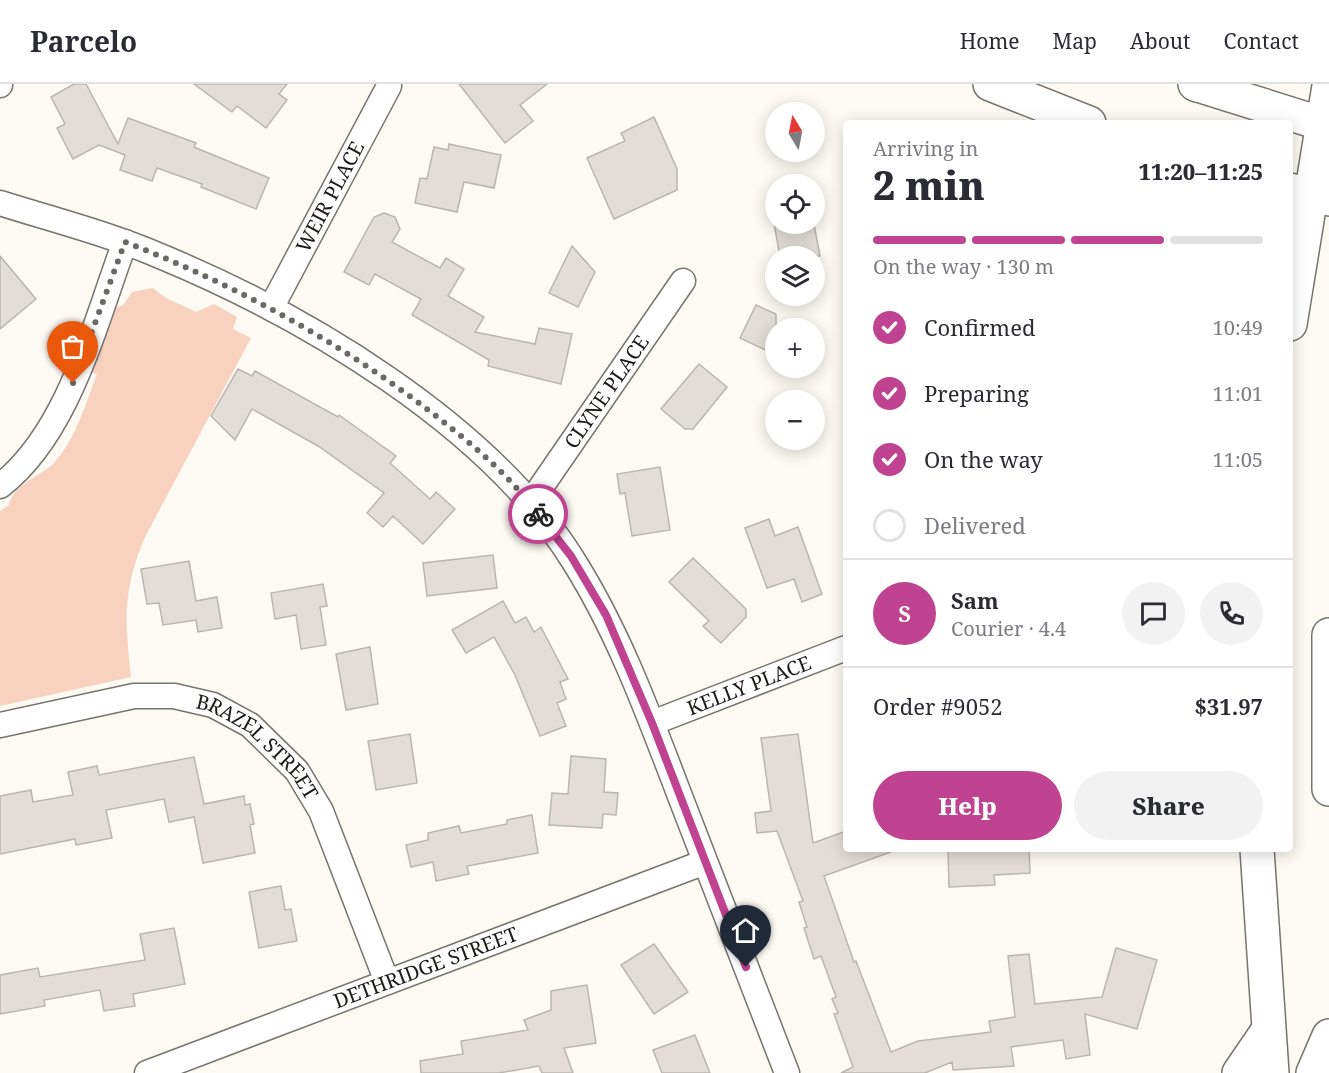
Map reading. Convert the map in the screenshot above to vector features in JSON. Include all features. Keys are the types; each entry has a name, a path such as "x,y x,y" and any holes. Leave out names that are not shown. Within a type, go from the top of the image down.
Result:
{"main road":[{"path":"990,84 1081,120"},
{"path":"1197,84 1326,125"},
{"path":"1293,305 1310,195 1326,125 1329,86"},
{"path":"1329,635 1329,789"},
{"path":"1257,852 1267,1032 1272,1073"},
{"path":"1239,1073 1267,1032"},
{"path":"1313,1073 1329,1036"}],"street":[{"name":"WEIR PLACE","path":"271,308 389,86"},
{"path":"0,203 125,242 162,256 271,308 404,391 476,448 530,503 571,556 606,615 652,723 787,1073"},
{"path":"0,486 41,444 65,403 125,242"},
{"name":"CLYNE PLACE","path":"530,503 683,281"},
{"name":"KELLY PLACE","path":"652,723 843,649"},
{"name":"BRAZEL STREET","path":"0,725 134,696 174,696 213,705 250,725 283,754 297,771 321,812 387,982"},
{"name":"DETHRIDGE STREET","path":"147,1073 705,862"}],"shaded area":[{"path":"153,288 164,297 196,312 214,304 237,317 233,329 251,338 145,537 138,556 132,574 127,606 127,639 131,677 0,706 0,511 9,505 12,497 23,485 54,463 68,443 80,420 97,374 86,372 111,311 124,304 132,292"}],"building":[{"path":"74,84 86,84 118,144 128,118 196,143 194,147 269,178 256,209 201,187 202,184 157,168 152,181 120,170 125,155 99,145 73,159 57,128 65,124 51,97"},
{"path":"194,84 287,84 279,94 287,100 266,128 237,106 232,112"},
{"path":"459,84 547,84 520,105 533,121 505,143"},
{"path":"654,117 677,169 677,190 614,219 587,158 625,141 621,133"},
{"path":"449,144 501,155 494,188 464,182 457,212 415,203 420,178 427,179 434,147 448,150"},
{"path":"384,213 395,217 400,229 392,242 440,268 446,258 464,269 448,296 484,317 475,332 535,344 539,328 572,334 561,384 488,366 489,360 412,315 421,299 375,274 369,285 344,272 374,217"},
{"path":"776,234 816,234 818,246 778,246"},
{"path":"572,246 595,272 578,307 549,293"},
{"path":"0,256 36,299 0,329"},
{"path":"756,305 776,314 776,318 765,318 765,350 740,338"},
{"path":"699,364 727,387 693,429 685,429 661,409"},
{"path":"238,369 252,376 255,371 338,417 339,415 396,456 390,463 430,499 436,492 455,509 423,544 393,516 383,527 367,513 384,493 318,446 252,409 235,440 211,416"},
{"path":"660,467 670,530 632,536 625,493 620,494 617,474"},
{"path":"769,519 775,536 798,527 822,594 802,602 794,579 767,588 745,528"},
{"path":"493,555 497,588 427,596 423,563"},
{"path":"693,558 746,609 746,617 721,643 703,626 709,621 669,582"},
{"path":"189,561 196,601 217,597 222,628 198,632 196,620 163,625 159,603 147,604 141,569"},
{"path":"323,584 327,606 320,607 326,645 301,649 296,615 275,619 271,593"},
{"path":"503,601 515,623 526,617 534,632 541,627 568,679 560,682 566,699 557,703 566,726 540,736 515,675 494,637 466,653 452,630"},
{"path":"370,647 378,704 346,710 336,654"},
{"path":"410,734 417,783 376,790 368,741"},
{"path":"798,734 813,843 843,832 843,852 891,852 824,876 854,962 856,961 891,1052 918,1041 991,1032 989,1021 1015,1017 1008,956 1029,954 1035,1004 1102,997 1116,948 1157,960 1137,1029 1085,1014 1090,1055 1066,1059 1063,1040 1011,1047 1014,1066 953,1070 952,1062 925,1073 841,1073 853,1067 834,1014 838,1013 832,999 836,997 821,956 814,959 804,928 807,927 799,902 803,901 777,831 757,833 755,813 771,811 761,738"},
{"path":"571,756 606,759 604,792 618,793 616,815 603,814 602,828 549,825 552,793 568,794"},
{"path":"194,757 204,804 244,796 245,805 250,804 254,824 250,825 255,853 203,863 194,817 169,822 164,799 106,810 112,838 76,845 75,839 0,854 0,796 31,790 33,802 73,795 68,772 97,766 99,775"},
{"path":"532,815 538,853 467,866 469,874 436,881 433,862 411,867 406,845 428,840 428,833 459,826 461,833 507,824 507,820"},
{"path":"948,852 1029,852 1030,873 994,875 995,885 949,887"},
{"path":"281,886 285,910 291,909 297,941 259,948 249,892"},
{"path":"174,928 185,984 133,994 135,1006 104,1011 100,990 44,1000 45,1006 0,1014 0,975 38,968 40,977 145,960 140,934"},
{"path":"654,944 688,992 654,1014 621,965"},
{"path":"587,985 596,1043 564,1048 573,1073 542,1073 539,1066 499,1073 421,1073 420,1061 463,1054 461,1041 528,1030 524,1020 551,1010 551,991"},
{"path":"695,1035 710,1073 662,1073 653,1050"}],"way so far":[{"path":"73,383 125,242 162,256 271,308 404,391 476,448 538,514"}],"route":[{"path":"538,514 571,556 606,615 652,723 746,967"}]}
